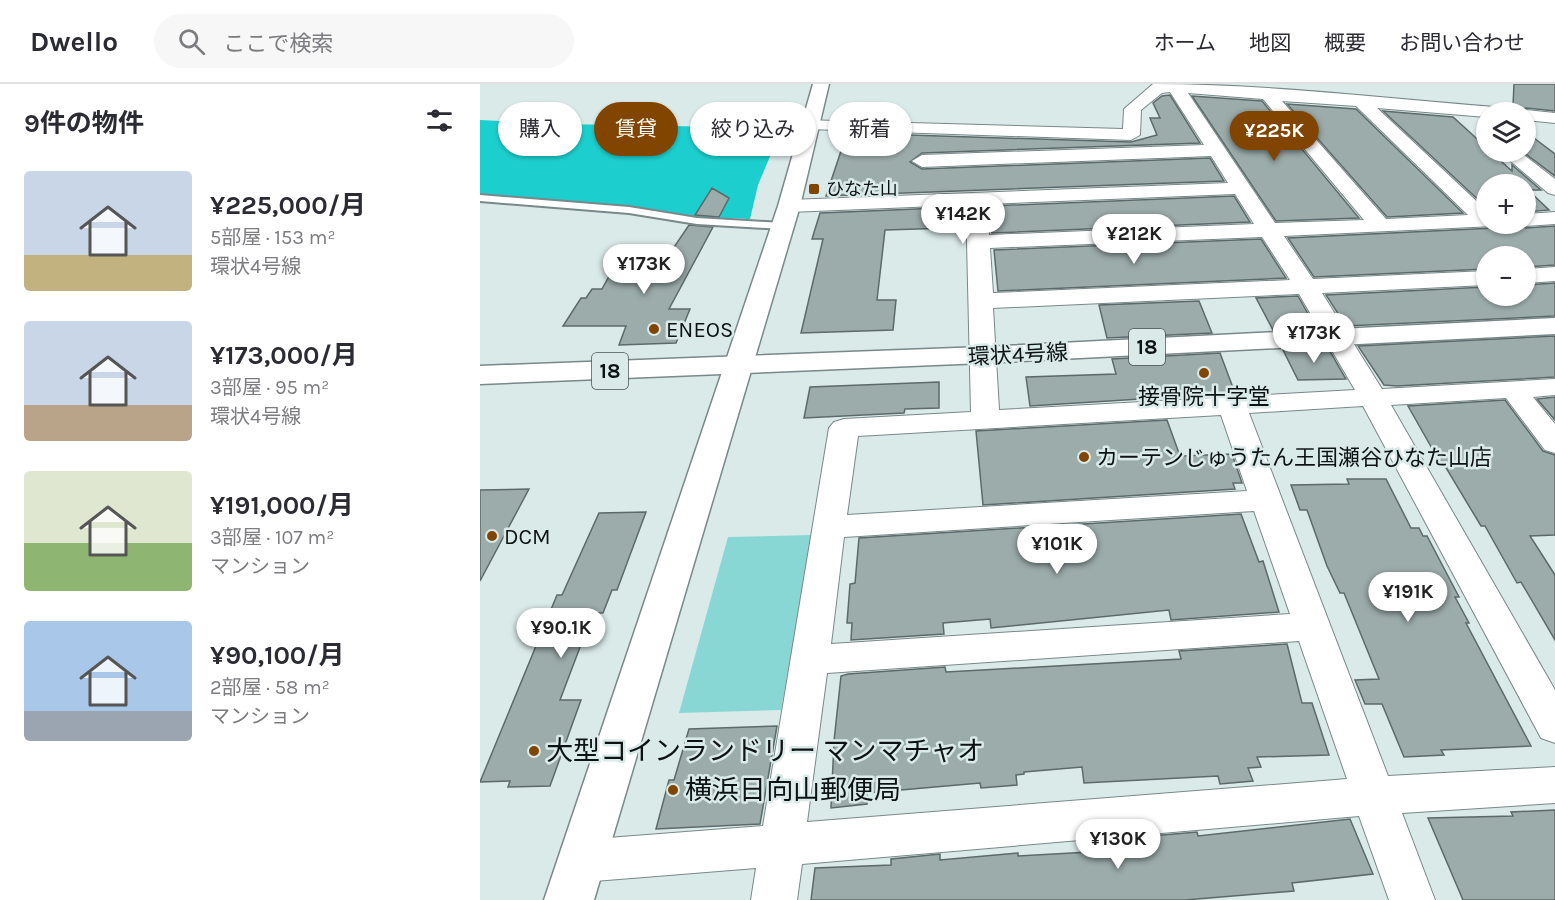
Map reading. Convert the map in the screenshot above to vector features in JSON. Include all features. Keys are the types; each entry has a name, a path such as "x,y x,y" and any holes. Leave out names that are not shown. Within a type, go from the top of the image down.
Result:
{"street":[{"path":"815,102 821,84"},
{"path":"816,124 1131,135 1133,109 1157,88 1244,89 1268,95 1476,111"},
{"path":"1176,88 1339,337 1555,726"},
{"path":"1268,95 1381,226"},
{"path":"1360,101 1476,211"},
{"path":"1455,109 1476,126"},
{"path":"1536,117 1555,118"},
{"path":"919,201 924,127"},
{"path":"922,161 1217,150"},
{"path":"800,156 786,216 576,880 781,846 1373,794 1555,785"},
{"path":"1521,162 1555,189"},
{"path":"786,216 919,201 1241,188"},
{"path":"977,199 985,419"},
{"path":"1536,220 1555,219"},
{"path":"978,242 1476,221"},
{"path":"1536,275 1555,274"},
{"path":"981,301 1476,278"},
{"name":"環状4号線","path":"480,375 983,356 1555,326"},
{"path":"774,900 844,428 1555,387"},
{"path":"1514,390 1555,444"},
{"path":"1232,406 1412,900"},
{"path":"830,527 1267,500"},
{"path":"810,660 1312,626"}],"lane":[{"path":"480,198 629,210 697,221 786,216"}],"shaded area":[{"path":"480,120 498,121 498,156 582,156 582,124 594,125 594,156 678,156 678,126 690,126 690,156 770,156 758,185 750,219 701,217 630,208 480,196"},
{"path":"812,535 781,710 679,713 728,537"}],"building":[{"path":"1514,84 1555,84 1555,111 1536,109 1536,102 1513,102"},
{"path":"1170,95 1200,143 922,153 910,162 922,169 1210,158 1224,181 826,196 839,156 912,156 912,135 1131,142 1157,135 1150,118 1160,118 1153,103 1162,96"},
{"path":"1192,96 1262,101 1359,218 1276,221"},
{"path":"1287,104 1356,109 1463,213 1387,217"},
{"path":"1383,111 1453,117 1476,138 1476,162 1502,162 1512,171 1512,165 1522,174 1476,174 1476,198"},
{"path":"1536,140 1555,154 1555,176 1536,162"},
{"path":"712,188 729,198 719,217 695,215"},
{"path":"1234,196 1250,222 992,233 988,214 970,213 965,219 965,230 949,230 950,228 885,230 877,300 896,300 893,330 801,333 823,239 812,239 820,213"},
{"path":"1536,198 1549,210 1536,211"},
{"path":"689,225 713,227 669,309 690,309 676,343 619,345 626,326 563,326 581,298 586,298 592,289 602,289 618,260 666,259"},
{"path":"1555,226 1555,265 1536,266 1536,246 1476,246 1476,269 1314,277 1288,238 1476,229 1476,234 1536,234 1536,227"},
{"path":"1261,239 1286,278 998,291 994,250"},
{"path":"1555,283 1555,316 1346,326 1326,295 1476,288 1476,306 1536,306 1536,284"},
{"path":"1298,296 1316,328 1273,330 1256,298"},
{"path":"1199,301 1212,333 1107,338 1099,305"},
{"path":"1555,336 1555,377 1397,386 1384,385 1358,346"},
{"path":"1328,348 1346,379 1298,380 1283,350"},
{"path":"1220,353 1235,393 1030,406 1026,377 1116,374 1112,359"},
{"path":"939,382 939,408 905,409 904,413 804,418 810,387"},
{"path":"1555,397 1555,420 1537,399"},
{"path":"1505,400 1543,451 1555,455 1555,535 1530,536 1555,575 1555,640 1521,582 1517,583 1485,526 1481,526 1445,466 1442,466 1408,406"},
{"path":"1167,420 1180,456 1232,454 1242,483 1233,483 1235,489 983,505 976,431"},
{"path":"1347,479 1386,479 1411,528 1419,528 1423,536 1427,536 1459,597 1455,597 1469,623 1466,623 1531,746 1441,750 1444,755 1404,757 1382,704 1365,704 1355,680 1379,679 1344,593 1340,593 1327,566 1307,510 1300,510 1291,485 1349,484"},
{"name":"DCM","path":"529,489 480,581 480,490"},
{"path":"646,512 617,590 612,590 603,613 593,613 560,700 581,700 550,786 508,787 510,781 480,782 557,595 562,595 599,513"},
{"path":"1241,514 1259,562 1263,561 1279,612 1171,620 1169,610 991,628 990,619 943,623 944,634 851,640 852,623 847,623 850,584 855,583 859,538"},
{"path":"1287,644 1302,703 1312,703 1329,755 1257,757 1261,767 1248,768 1253,781 1220,784 1218,776 1084,783 1082,767 1024,772 1024,774 1016,775 1017,785 981,788 980,783 867,793 867,804 831,808 834,741 841,676 945,667 946,672 1181,659 1179,651"},
{"path":"777,726 760,824 656,829 669,780 674,780 689,729"},
{"path":"1555,810 1555,900 1463,900 1428,818 1513,816 1511,812"},
{"path":"1350,819 1373,874 1292,883 1294,891 1185,900 811,900 815,868 891,865 891,859 940,854 940,860 1018,853 1018,856 1143,849 1140,837 1197,832 1198,836"}],"place":[{"name":"ひなた山","path":"814,189"},
{"name":"ENEOS","path":"654,329"},
{"name":"接骨院十字堂","path":"1204,373"},
{"name":"カーテンじゅうたん王国瀬谷ひなた山店","path":"1084,457"},
{"name":"DCM","path":"492,536"},
{"name":"大型コインランドリー マンマチャオ","path":"534,751"},
{"name":"横浜日向山郵便局","path":"673,790"}]}
